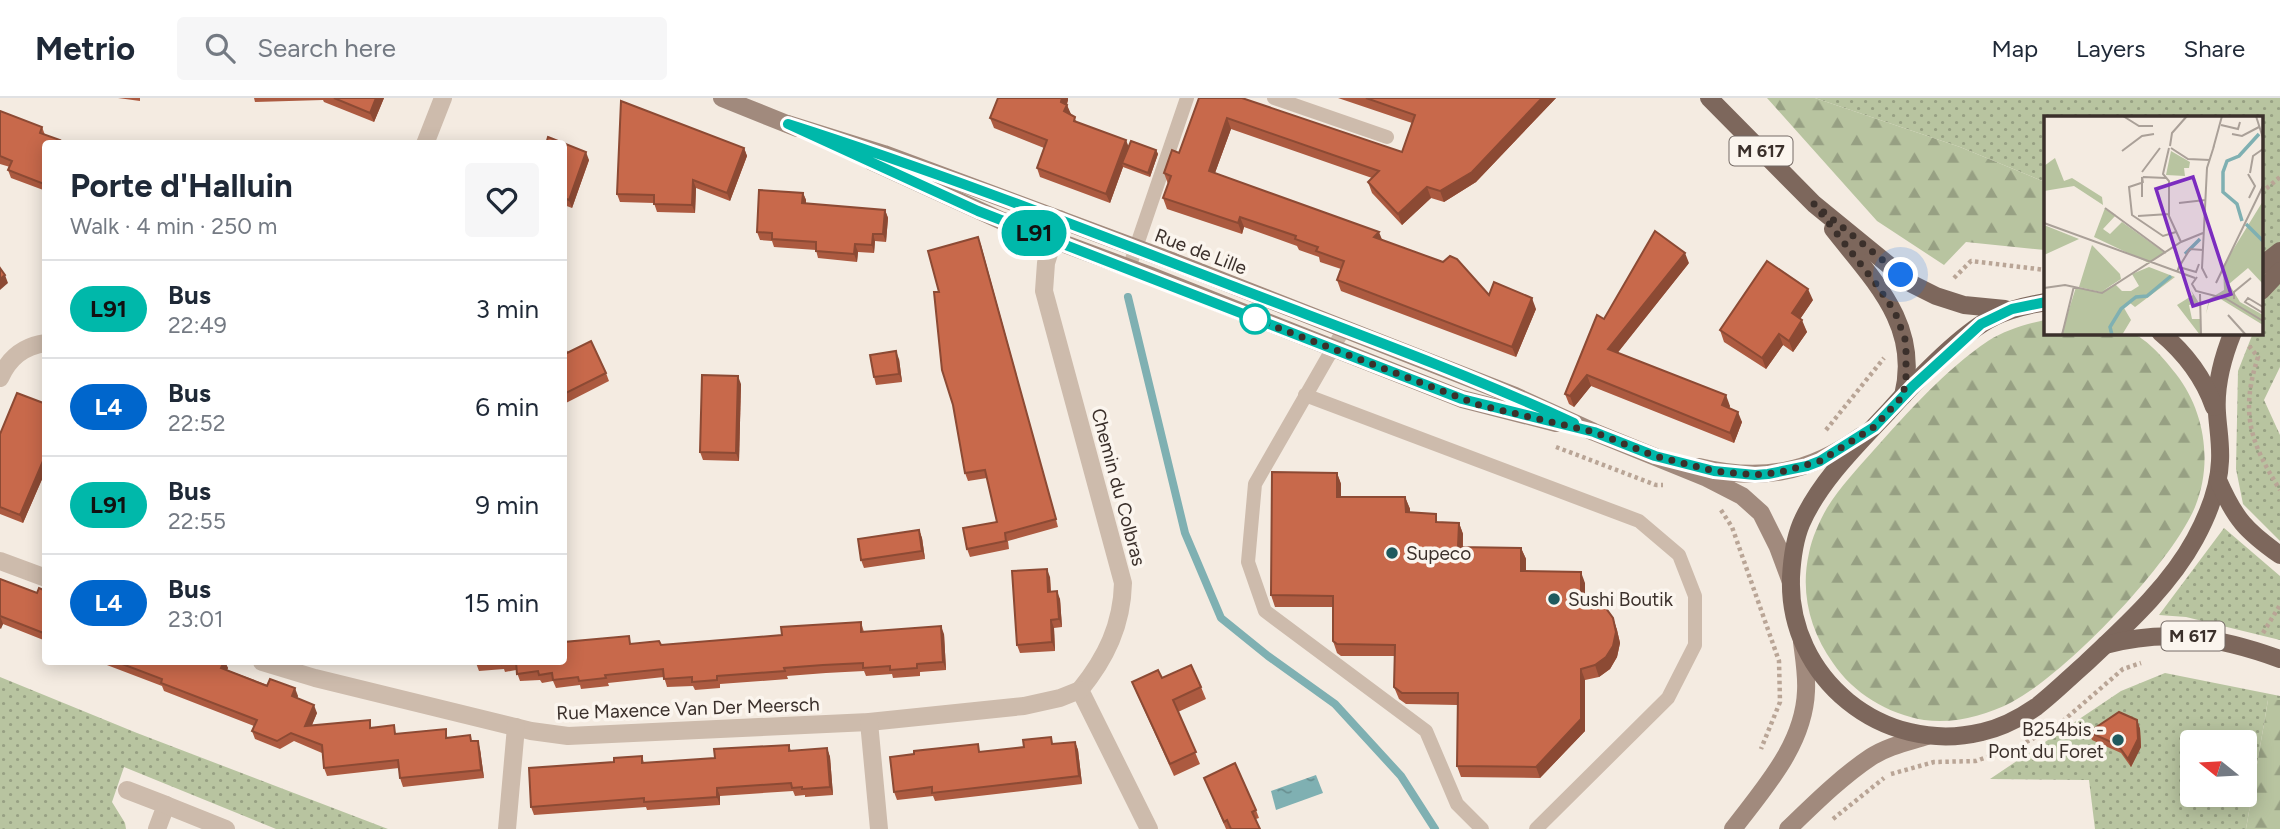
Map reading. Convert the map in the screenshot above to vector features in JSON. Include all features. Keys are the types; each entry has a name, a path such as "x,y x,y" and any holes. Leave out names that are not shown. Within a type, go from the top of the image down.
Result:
{"main road":[{"name":"Rue de Lille","path":"722,98 788,124 978,211 1334,350 1479,405 1594,432"},
{"name":"M 617","path":"1709,98 1814,204 1901,275 1925,291 1964,305 2012,309"},
{"name":"Rue de Lille","path":"788,124 884,154 1136,248 1503,391 1725,486 1755,506 1770,528 1791,582"},
{"name":"M 617","path":"1814,204 1876,284 1902,329 1907,367 1903,396"},
{"path":"2262,265 2280,251"},
{"path":"2262,290 2280,271"},
{"path":"2044,302 2012,309 1973,330 1903,396 1840,466 1808,510 1796,537 1791,582 1794,618 1802,642 1824,679 1853,705 1892,727 1927,736 1967,736 1985,732 2019,718 2055,691 2105,645 2156,592 2193,544 2207,515 2218,480 2221,444 2217,414 2218,380 2239,337"},
{"path":"2162,334 2190,363 2210,395 2217,414"},
{"name":"Rue de Lille","path":"1655,456 1730,473 1755,475 1781,472 1820,461 1874,427"},
{"path":"2218,480 2237,519 2254,536 2280,555"},
{"name":"M 617","path":"2105,645 2131,638 2186,635 2229,643 2280,659"},
{"path":"1732,829 1770,781 1797,731 1806,692 1802,642"},
{"path":"1788,829 1871,757 1889,747 1927,736"}],"street":[{"path":"427,140 443,98"},
{"name":"Chemin du Colbras","path":"1060,219 1046,263 1044,291 1123,583 1117,628 1106,653 1080,690"},
{"path":"0,378 10,360 20,351 42,344"},
{"path":"0,561 42,577"},
{"name":"Rue Maxence Van Der Meersch","path":"272,665 545,734 578,736 869,722 1042,704 1080,690"},
{"path":"1080,690 1149,829"},
{"path":"869,722 879,829"},
{"path":"507,829 516,727"},
{"path":"127,790 226,829"},
{"path":"157,829 166,805"}],"lane":[{"path":"1129,268 1187,98"},
{"path":"1274,98 1387,137"},
{"path":"1344,329 1255,484 1248,562 1265,611 1426,731 1457,804 1482,829"},
{"path":"1305,395 1639,521 1679,555 1695,596 1695,645 1668,698 1536,829"}],"path":[{"path":"2262,192 2280,177"},
{"path":"2239,337 2258,357 2249,384 2248,407 2252,437 2280,491"},
{"path":"1551,444 1656,485 1667,486"},
{"path":"1711,502 1721,509 1735,534 1779,661 1780,702 1758,755"}],"green space":[{"path":"1767,98 1815,98 1960,147 2044,182 2044,250 1966,242 1944,265 1877,221"},
{"path":"1815,98 2280,98 2280,367 2264,400 2280,435 2280,541 2243,504 2236,469 2238,371 2253,334 2262,334 2262,116 2044,116 2044,182 1960,147"},
{"path":"2044,320 2044,334 2133,334 2150,345 2172,368 2186,389 2200,421 2205,456 2201,490 2183,531 2141,586 2088,643 2035,688 2002,707 1969,718 1935,721 1897,713 1872,700 1851,684 1833,663 1818,638 1809,611 1806,582 1814,536 1827,508 1843,485 1927,392 1972,352 1995,337"},
{"path":"2224,528 2280,576 2280,640 2186,617 2159,615"},
{"path":"2165,673 2280,696 2280,700 2268,700 2258,759 2258,730 2180,730 2180,807 2250,807 2246,829 2095,829 2089,780 1990,779 2121,691"},
{"path":"0,677 137,733 388,829 276,829 124,767 112,802 126,829 0,829"},
{"path":"2268,700 2280,700 2280,829 2246,829 2250,807 2258,807 2258,759"}],"water":[{"path":"1316,775 1323,793 1276,810 1271,791"}],"building":[{"path":"334,98 376,98 370,113"},
{"path":"998,98 1062,98 1061,102 1067,105 1064,111 1075,117 1074,121 1126,140 1106,194 1037,168 1047,140 990,118"},
{"path":"1199,98 1242,98 1402,152 1415,115 1366,98 1542,98 1472,172 1440,191 1427,187 1398,214 1368,182 1379,171 1227,118 1209,171 1379,232 1374,237 1443,262 1450,256 1457,259 1489,295 1494,282 1532,298 1512,347 1337,280 1344,261 1316,251 1318,247 1295,239 1296,236 1240,217 1238,223 1163,198 1171,176 1164,173 1172,150 1179,153"},
{"path":"621,101 744,148 727,193 693,180 692,205 654,204 654,195 617,194"},
{"path":"0,111 42,127 40,133 60,140 42,140 42,183 8,170 12,161 0,156"},
{"path":"1131,141 1156,150 1148,173 1122,163"},
{"path":"567,144 586,152 569,200 567,199"},
{"path":"759,190 803,193 802,203 885,210 883,234 873,234 872,245 855,244 854,254 816,251 816,242 772,239 772,233 757,232"},
{"path":"1655,231 1685,253 1608,349 1726,395 1722,405 1738,412 1730,433 1587,375 1570,396 1565,394 1597,315 1604,319"},
{"path":"978,237 1056,519 1005,533 1006,541 967,549 963,528 997,522 985,470 965,473 953,405 942,370 934,292 939,292 928,251"},
{"path":"1767,261 1808,289 1792,313 1802,320 1789,341 1779,334 1762,358 1720,330"},
{"path":"591,341 606,373 567,392 567,353"},
{"path":"896,351 899,374 874,377 870,355"},
{"path":"702,375 738,376 736,453 700,452"},
{"path":"17,393 42,402 42,463 20,515 0,507 0,434"},
{"path":"1272,472 1337,473 1337,497 1405,497 1406,512 1436,514 1436,522 1459,523 1458,547 1521,548 1521,571 1581,572 1581,595 1594,599 1605,607 1613,618 1616,632 1613,646 1606,657 1595,665 1581,669 1581,719 1536,767 1457,766 1458,693 1402,693 1394,687 1395,645 1337,644 1333,641 1333,596 1271,595"},
{"path":"919,530 922,551 861,560 858,539"},
{"path":"1047,569 1048,592 1057,591 1059,619 1051,620 1052,642 1017,645 1012,571"},
{"path":"0,579 37,593 39,588 42,589 42,632 0,616"},
{"path":"861,622 861,632 941,626 943,662 917,664 917,668 863,668 863,663 823,665 717,676 717,680 692,682 692,677 664,679 663,669 605,675 606,678 579,681 578,677 553,680 552,673 539,675 538,671 517,674 516,665 567,665 567,642 629,636 630,644 659,641 661,645 782,635 781,627"},
{"path":"125,665 222,665 221,668 267,686 270,679 295,688 292,696 314,705 305,726 370,720 370,728 394,725 395,734 446,729 446,738 470,735 471,741 478,741 481,770 400,778 398,760 324,768 322,745 291,733 277,741 252,731 257,720 161,683 162,679"},
{"path":"1191,665 1201,687 1173,700 1196,752 1170,764 1132,682 1158,670 1162,678"},
{"name":"B254bis - Pont du Foret","path":"2119,712 2137,720 2138,739 2128,759 2118,745 2089,732"},
{"path":"1051,737 1052,744 1075,742 1079,776 932,793 932,787 894,792 890,757 914,754 914,751 978,744 979,752 1024,747 1023,740"},
{"path":"789,745 789,751 827,748 830,787 792,788 791,783 717,788 717,797 644,802 644,798 531,807 529,768 614,762 614,758 642,756 642,763 715,758 714,749"},
{"path":"1235,763 1256,810 1252,812 1260,829 1231,829 1227,820 1224,822 1204,778"}],"waterway":[{"path":"1128,297 1185,533 1221,618 1335,704 1401,776 1435,829"}],"bus line":[{"name":"L91","path":"1574,423 1466,376 1208,275 884,154 788,124 978,211 1462,399 1594,432 1655,456 1714,471 1768,474 1807,466 1834,454 1874,427 1912,387 1981,324 2012,309 2044,302"}],"place":[{"name":"Supeco","path":"1392,553"},
{"name":"Sushi Boutik","path":"1554,599"},
{"name":"B254bis - Pont du Foret","path":"2118,740"}],"route":[{"path":"1255,319 1479,405 1594,432 1655,456 1714,471 1755,475 1807,466 1834,454 1874,427 1903,396 1905,388 1906,342 1895,312 1814,204 1901,275"}]}
